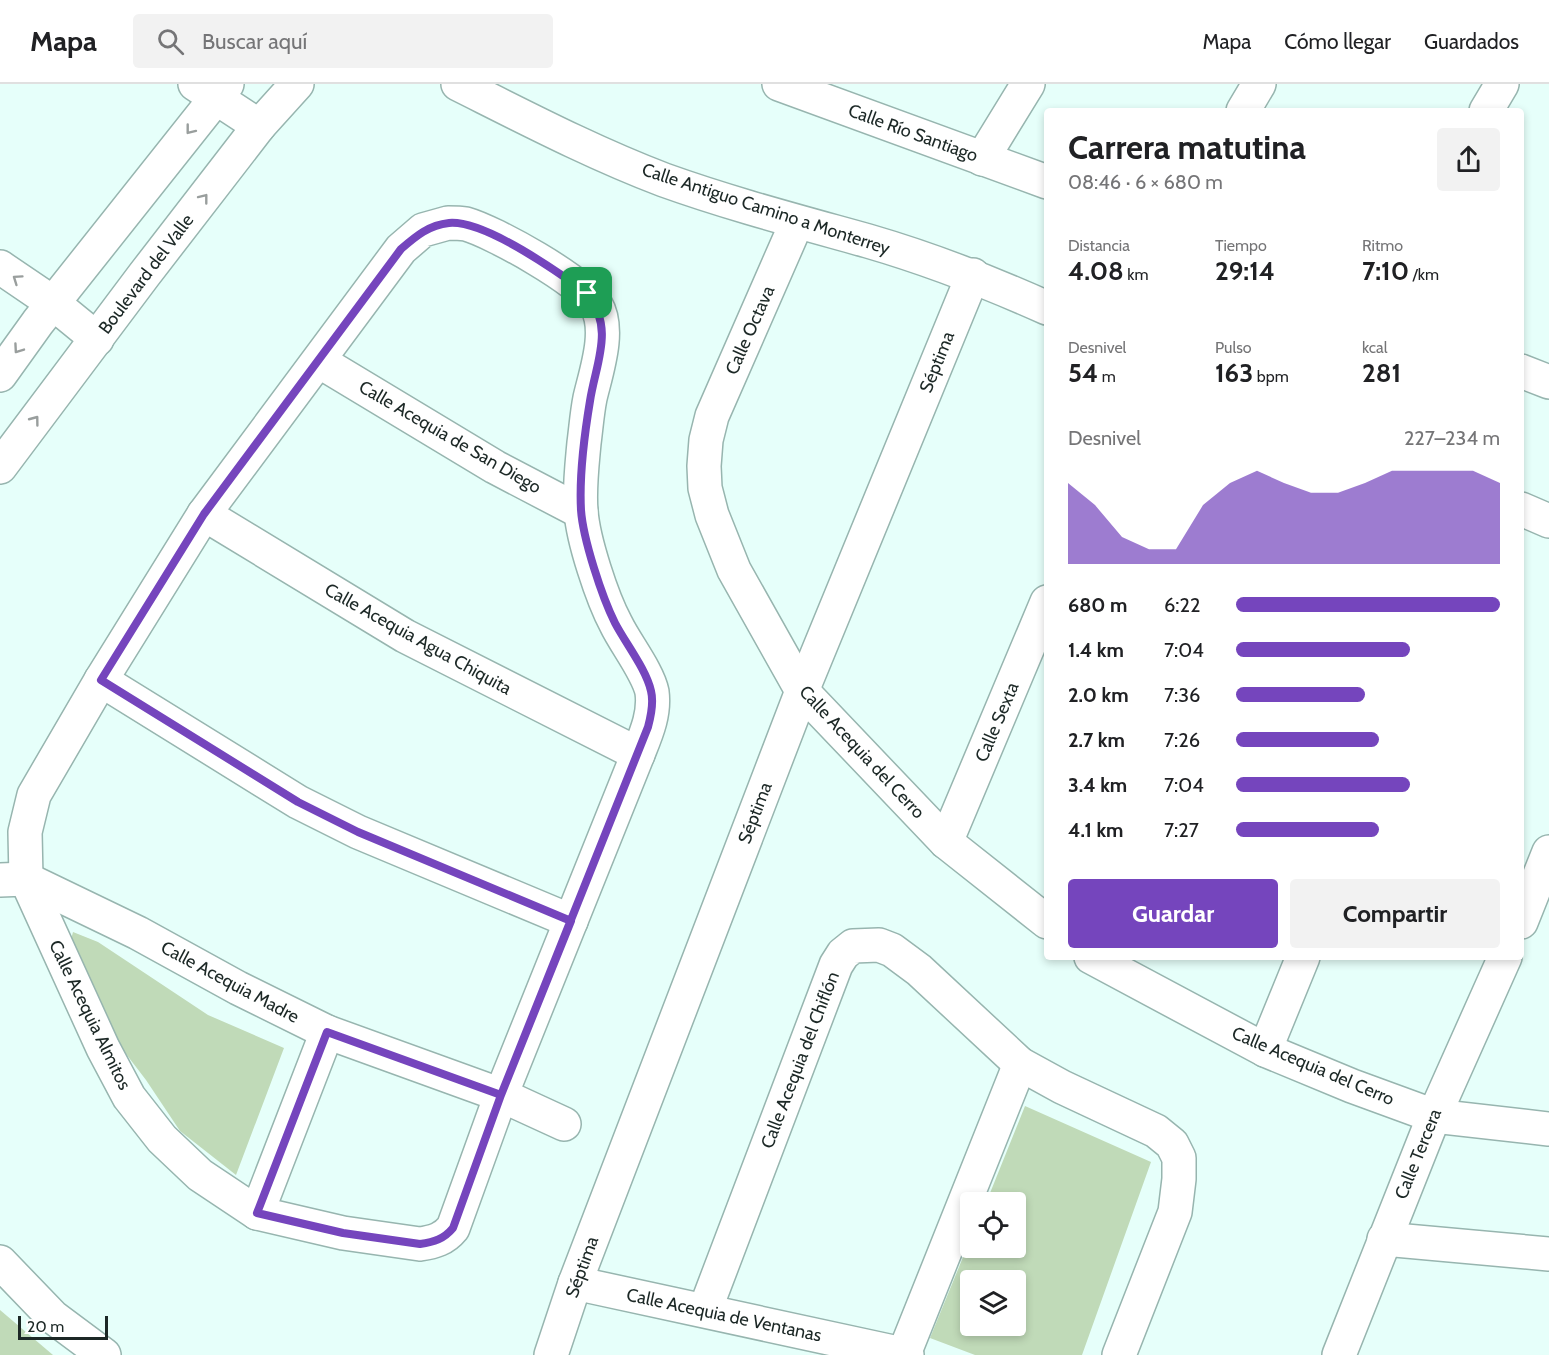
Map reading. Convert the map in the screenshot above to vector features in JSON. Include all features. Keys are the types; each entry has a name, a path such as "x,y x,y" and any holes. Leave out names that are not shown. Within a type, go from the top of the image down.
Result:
{"street":[{"name":"Boulevard del Valle","path":"0,467 259,126 297,84"},
{"name":"Calle Antiguo Camino a Monterrey","path":"458,84 568,139 664,180 973,275 1044,307"},
{"path":"982,159 1028,84"},
{"path":"1245,108 1259,84"},
{"path":"1488,108 1502,84"},
{"name":"Calle Río Santiago","path":"787,85 1044,181"},
{"path":"0,375 213,88 259,126"},
{"name":"Calle Octava","path":"706,440 712,416 798,222"},
{"name":"Calle Acequia Almitos","path":"448,223 465,224 523,251 587,293 597,306 602,327 600,360 590,399 585,434 581,512 604,598 652,692 652,712 638,754 501,1095 453,1228 446,1237 431,1243 420,1244 343,1233 257,1213 200,1174 162,1139 129,1097 13,880 34,795 101,680 204,514 401,249 423,230 448,223"},
{"path":"0,267 45,313 91,347"},
{"name":"Séptima","path":"551,1355 575,1283 802,692 973,275"},
{"path":"0,294 45,313"},
{"name":"Calle Acequia de San Diego","path":"319,361 495,467 581,512"},
{"name":"Calle Acequia del Cerro","path":"706,440 705,488 712,515 734,570 802,692 946,842 1044,920"},
{"path":"1524,510 1549,521"},
{"name":"Calle Acequia Agua Chiquita","path":"204,514 405,636 460,666 638,754"},
{"name":"Calle Sexta","path":"946,842 1044,609"},
{"path":"101,680 298,802 358,832 571,921"},
{"path":"1524,914 1549,852"},
{"name":"Calle Acequia Madre","path":"13,880 138,933 238,988 327,1032 501,1095 564,1124"},
{"name":"Calle Acequia del Chiflón","path":"705,1310 836,965 843,954 853,946 879,945 892,950 919,970 1020,1064 1156,1131 1172,1144 1179,1158 1179,1179 1174,1212 1119,1355"},
{"name":"Calle Acequia del Cerro","path":"1099,960 1265,1050 1353,1086 1434,1116 1549,1128"},
{"path":"1265,1050 1302,960"},
{"name":"Calle Tercera","path":"1339,1355 1434,1116 1504,960"},
{"path":"257,1213 327,1032"},
{"path":"906,1354 1020,1064"},
{"path":"1384,1239 1549,1254"},
{"path":"0,1262 53,1317 104,1355"},
{"name":"Calle Acequia de Ventanas","path":"575,1283 906,1354"}],"green space":[{"path":"73,932 98,942 208,1015 284,1048 236,1175 180,1131 146,1080 100,1020 69,947"},
{"path":"1025,1106 1151,1162 1082,1355 975,1355 930,1338 963,1258 1026,1258 1026,1192 990,1192"},
{"path":"0,1310 53,1355 0,1355"}],"route":[{"path":"587,293 523,251 465,224 448,223 423,230 401,249 204,514 101,680 298,802 358,832 441,866 571,921 501,1095 327,1032 257,1213 343,1233 387,1240 420,1244 431,1243 446,1237 453,1228 501,1095 648,727 652,712 652,692 604,598 581,512 585,434 590,399 600,360 602,327 597,306 587,293"}]}
